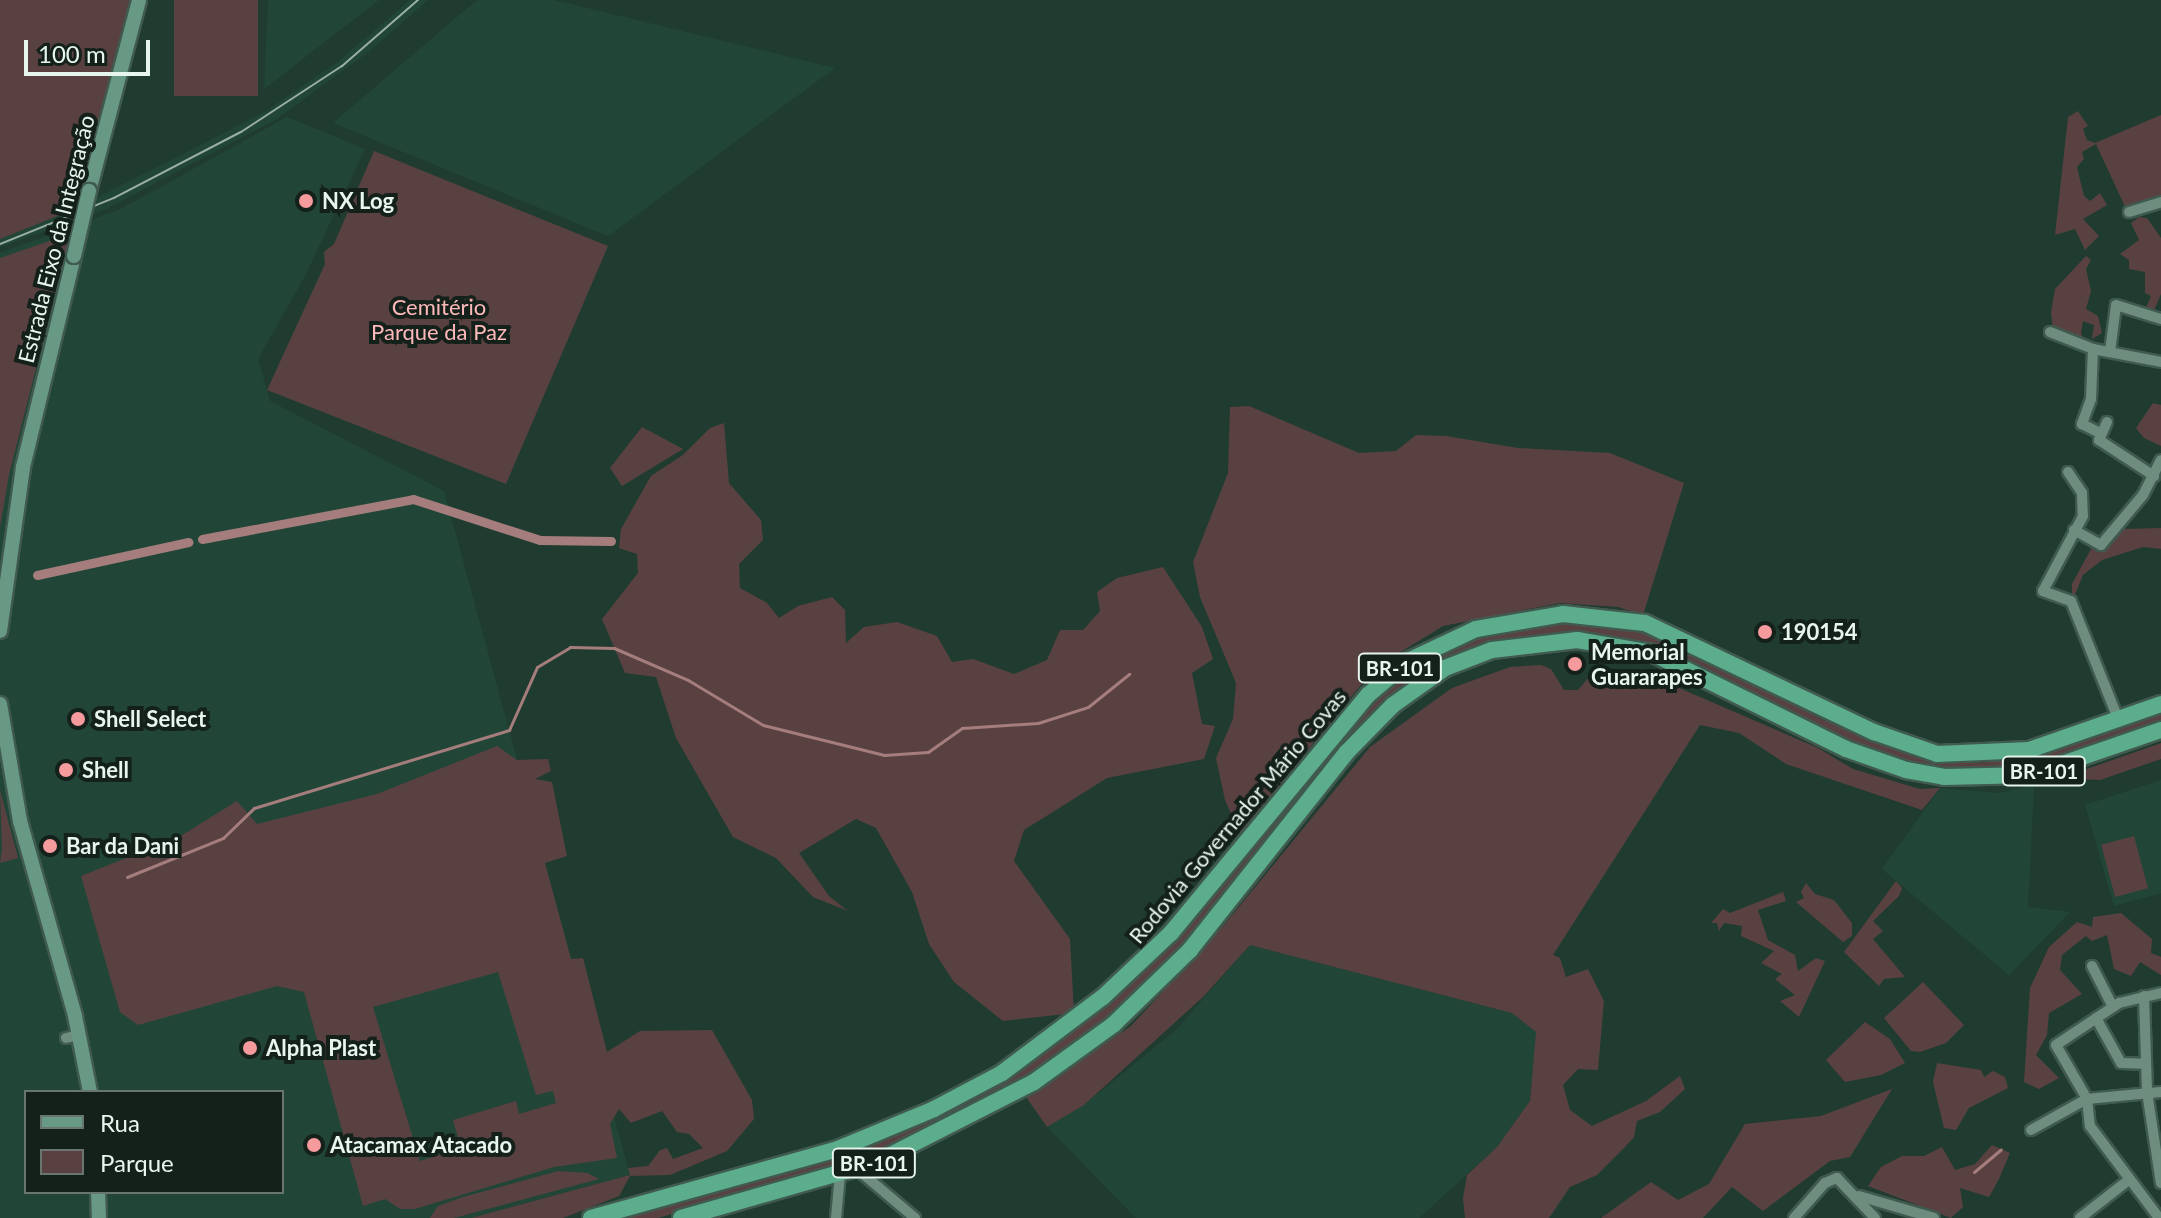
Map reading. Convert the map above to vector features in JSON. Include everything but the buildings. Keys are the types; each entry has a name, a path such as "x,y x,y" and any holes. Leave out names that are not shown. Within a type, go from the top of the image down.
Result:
{"highway":[{"name":"Rodovia Governador Mário Covas","path":"591,1218 838,1149 921,1115 1002,1073 1095,1004 1171,933 1368,695 1408,661 1476,629 1563,614 1645,623 1874,732 1937,754 2029,750 2161,704"},
{"name":"Rodovia Governador Mário Covas","path":"681,1218 729,1212 857,1169 1005,1101 1114,1024 1190,950 1346,753 1393,705 1445,668 1492,650 1577,640 1652,653 1846,749 1906,770 1944,777 2030,775 2161,730"}],"main road":[{"name":"Estrada Eixo da Integração","path":"0,631 23,467 89,191 139,0"},
{"path":"0,704 20,821 73,1037 89,1090"},
{"path":"98,1194 99,1218"}],"street":[{"path":"2129,212 2161,202"},
{"path":"2110,352 2116,305 2161,319"},
{"path":"2050,332 2093,349 2161,362"},
{"path":"2093,349 2091,399 2082,424 2100,433"},
{"path":"2107,422 2099,440 2155,482"},
{"path":"2074,530 2101,545 2155,482 2161,460"},
{"path":"2068,472 2084,499 2083,516 2043,591 2072,603 2119,721"},
{"path":"2092,966 2113,1007"},
{"path":"2159,1218 2090,1126 2087,1099 2056,1047 2113,1007 2161,993"},
{"path":"2144,996 2147,1092 2161,1183"},
{"path":"2096,1018 2121,1063 2145,1064"},
{"path":"2031,1130 2087,1099 2161,1092"},
{"path":"857,1169 915,1218"},
{"path":"836,1218 840,1174"},
{"path":"1794,1218 1827,1182 1837,1178 1859,1196 1875,1218"},
{"path":"2080,1218 2130,1179"},
{"path":"1859,1196 1934,1218"}],"shaded area":[{"path":"268,0 379,0 264,89"},
{"path":"410,0 428,0 367,53 275,120 106,209 0,247 0,239 75,209 265,112 339,61"},
{"path":"477,0 554,0 835,68 608,236 333,123"},
{"path":"287,117 365,149 305,276 258,359 270,401 444,491 630,1175 471,1218 0,1218 0,253 121,209"},
{"path":"2161,780 2161,893 2114,906 2085,805"},
{"path":"2034,785 2028,907 2070,912 2009,975 1882,869 1940,788 2000,793"},
{"path":"1250,945 1512,1013 1537,1032 1530,1101 1497,1147 1419,1218 1136,1218 1047,1127 1084,1105 1177,1029"}],"green space":[{"path":"0,0 131,0 75,209 0,239"},
{"path":"174,0 258,0 258,96 174,96"},
{"path":"2078,111 2088,126 2083,129 2087,140 2095,143 2161,115 2161,198 2127,211 2096,144 2082,152 2084,159 2077,167 2084,196 2090,201 2100,193 2107,205 2083,219 2099,236 2085,250 2075,229 2055,235 2068,117"},
{"name":"Cemitério Parque da Paz","path":"374,151 608,246 506,484 267,390 325,264 324,252 334,244"},
{"path":"2139,217 2147,218 2161,238 2161,294 2153,313 2146,308 2151,296 2145,293 2145,272 2129,269 2129,260 2120,254 2139,240 2131,223"},
{"path":"70,234 9,475 0,527 0,258"},
{"path":"2086,256 2091,260 2086,269 2091,291 2086,309 2098,316 2102,333 2092,339 2094,325 2083,321 2081,334 2089,346 2053,331 2051,312 2055,289"},
{"path":"2153,403 2161,405 2161,446 2144,438 2136,428"},
{"path":"1249,406 1359,453 1396,451 1416,435 1446,436 1518,448 1610,453 1684,483 1643,615 1618,607 1560,603 1443,626 1391,658 1360,686 1240,833 1225,800 1216,758 1233,719 1236,683 1200,597 1193,562 1228,473 1230,407"},
{"path":"724,423 729,483 761,520 763,540 739,564 740,588 767,603 779,618 798,606 832,597 845,610 846,643 864,627 897,622 937,636 952,662 973,659 1014,674 1047,660 1060,630 1083,630 1100,611 1097,592 1117,578 1163,567 1202,627 1213,659 1192,673 1202,724 1215,726 1204,759 1107,778 1024,830 1014,861 1070,939 1074,1013 1003,1021 954,982 929,944 912,892 876,828 856,819 799,853 829,896 848,911 813,897 776,858 733,837 676,738 656,677 625,673 602,619 638,573 637,554 619,548 621,529 651,476 683,455 710,428"},
{"path":"642,427 683,449 622,486 610,468"},
{"path":"2161,528 2161,549 2143,547 2102,560 2083,575 2072,602 2072,584 2092,547 2123,529"},
{"path":"1570,622 1625,627 1669,642 1823,720 1975,763 2029,759 2161,713 2161,726 2039,768 1954,774 1871,756 1674,657 1524,639 1406,687 1181,948 1132,998 1029,1080 867,1159 658,1218 622,1218 848,1154 968,1103 1020,1072 1138,978 1357,714 1411,667 1460,639 1539,623"},
{"path":"1541,665 1551,669 1564,690 1578,690 1597,668 1649,675 1818,748 1853,769 1920,789 1940,788 1922,810 1786,764 1739,733 1700,725 1553,955 1560,958 1566,977 1588,969 1604,1001 1598,1070 1578,1069 1563,1085 1570,1110 1592,1126 1646,1101 1680,1076 1685,1089 1660,1112 1637,1121 1634,1137 1597,1175 1570,1187 1549,1218 1465,1218 1463,1198 1467,1175 1497,1147 1530,1101 1536,1032 1512,1013 1250,945 1204,996 1084,1105 1047,1127 1026,1097 1131,1026 1224,925 1370,747 1452,688 1510,667"},
{"path":"2161,743 2161,759 2100,780 2061,778"},
{"path":"497,746 517,760 548,759 551,771 535,779 552,782 567,856 545,863 571,959 583,958 607,1052 640,1031 712,1030 752,1100 754,1119 727,1151 670,1175 630,1176 619,1196 563,1218 471,1218 630,1175 628,1168 648,1166 660,1150 667,1148 673,1159 703,1148 689,1134 677,1132 662,1111 631,1123 619,1109 610,1124 617,1158 554,1167 415,1209 400,1209 385,1199 363,1206 304,992 277,986 138,1025 120,1012 81,876 179,837 237,801 257,824 377,794","holes":["498,972 536,1095 553,1091 556,1103 519,1114 516,1101 453,1120 461,1148 420,1161 373,1007"]},
{"path":"0,790 18,858 0,863 2,849"},
{"path":"2134,836 2148,888 2115,897 2101,845"},
{"path":"1896,881 1902,888 1899,896 1873,921 1883,931 1873,939 1905,977 1884,979 1879,986 1844,952"},
{"path":"1806,883 1815,894 1834,900 1852,923 1852,936 1843,942 1796,902 1804,898 1801,892"},
{"path":"1783,892 1786,901 1758,910 1768,940 1795,955 1798,971 1816,958 1825,961 1799,1017 1780,1001 1795,995 1775,979 1782,974 1761,963 1774,951 1741,936 1742,926 1724,923 1719,931 1717,923 1711,923 1723,909 1730,913"},
{"path":"2121,913 2152,939 2151,953 2161,957 2161,975 2140,962 2131,976 2114,969 2107,935 2092,941 2086,936 2062,955 2060,970 2082,994 2049,1013 2047,1035 2036,1055 2059,1078 2039,1089 2024,1082 2030,988 2049,947 2077,922 2092,927 2093,917"},
{"path":"1923,982 1964,1025 1946,1043 1920,1052 1911,1051 1884,1018"},
{"path":"1865,1022 1890,1039 1905,1063 1881,1075 1845,1082 1826,1060"},
{"path":"1937,1063 1981,1070 1984,1077 1993,1071 2005,1077 2008,1088 1969,1108 1956,1130 1944,1128 1933,1082"},
{"path":"1892,1089 1850,1157 1830,1161 1763,1211 1732,1187 1703,1218 1601,1218 1651,1182 1678,1200 1709,1184 1745,1124 1821,1116"},
{"path":"1992,1145 2010,1153 1989,1197 1960,1188 1963,1207 1951,1218 1868,1186 1881,1167 1902,1156 1924,1156 1942,1147 1955,1170 1975,1164"},
{"path":"558,1171 587,1173 599,1179 454,1218 430,1218 438,1206"}],"waterway":[{"path":"202,539 413,499 540,540 611,541"},
{"path":"37,575 188,542"},
{"path":"127,877 223,838 254,808 509,730 537,667 570,647 614,648 688,680 763,725 884,755 928,752 962,728 1038,723 1088,707 1129,674"},
{"path":"1974,1172 2001,1149"}],"tram line":[{"path":"0,244 114,198 241,132 342,66 418,0"}],"place":[{"name":"NX Log","path":"306,201"},
{"name":"190154","path":"1765,632"},
{"name":"Memorial Guararapes","path":"1575,664"},
{"name":"Shell Select","path":"78,719"},
{"name":"Shell","path":"66,770"},
{"name":"Bar da Dani","path":"50,846"},
{"name":"Alpha Plast","path":"250,1048"},
{"name":"Atacamax Atacado","path":"314,1145"}]}
